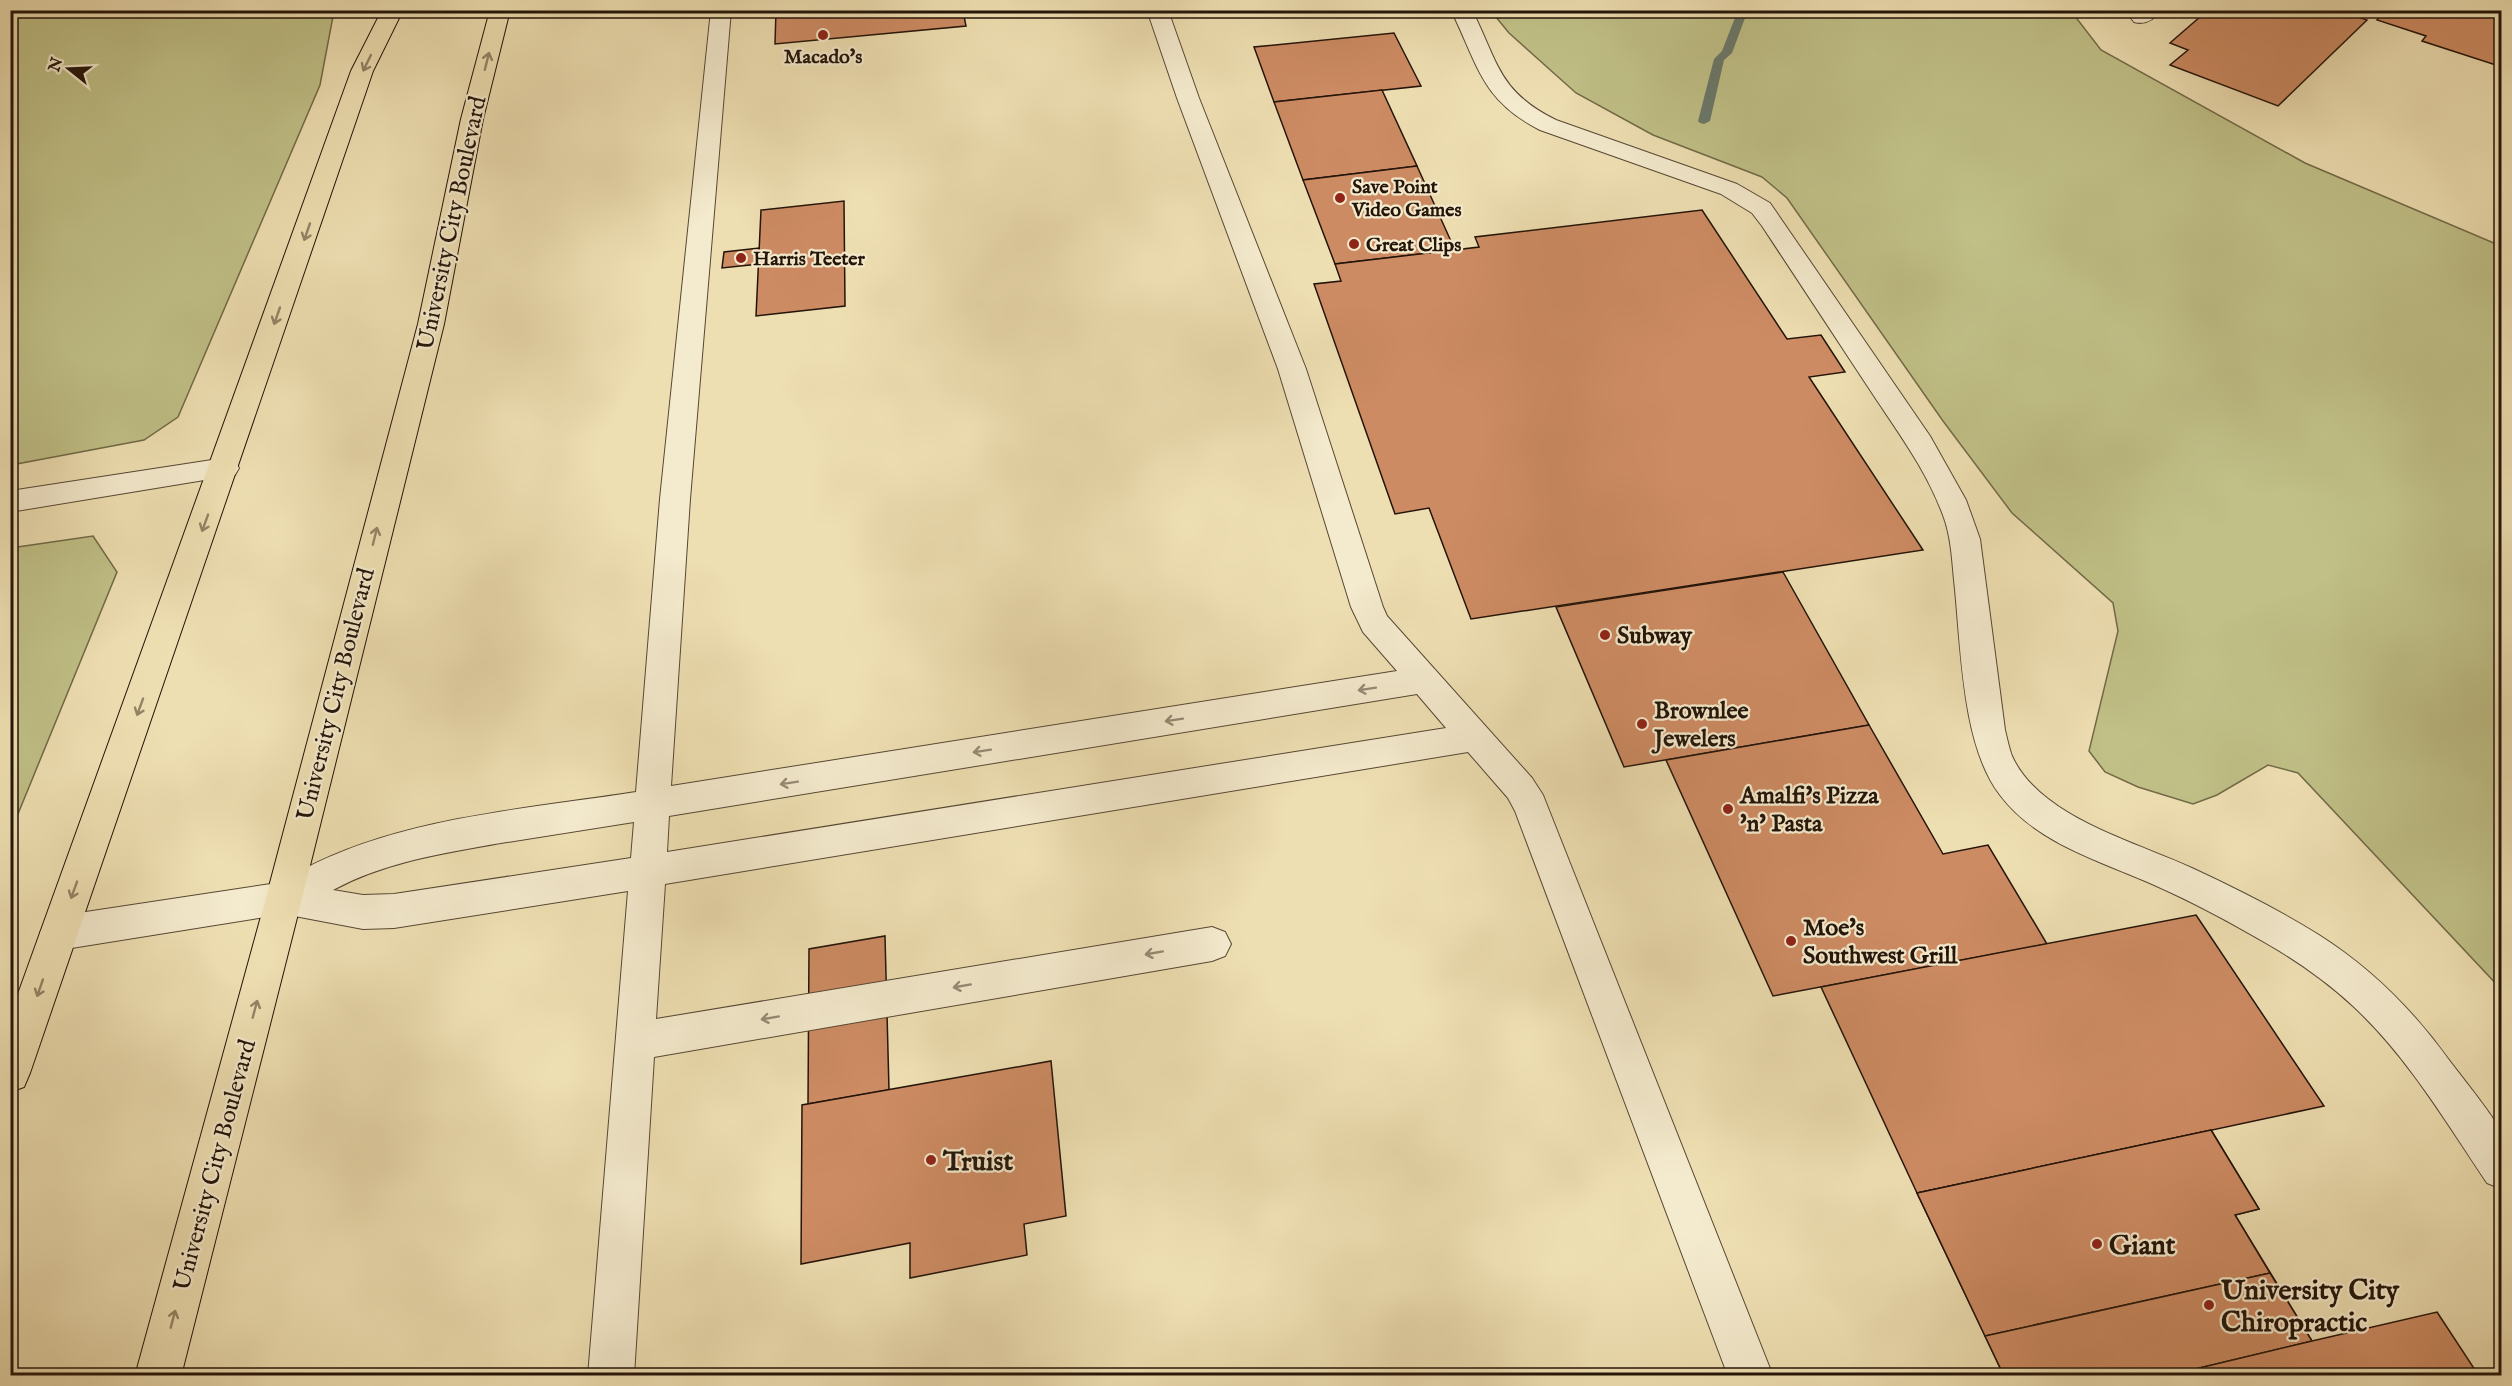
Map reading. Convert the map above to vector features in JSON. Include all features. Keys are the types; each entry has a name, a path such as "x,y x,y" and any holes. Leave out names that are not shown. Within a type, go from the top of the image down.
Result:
{"main road":[{"path":"10,1073 225,468 362,71 393,10"},
{"name":"University City Boulevard","path":"158,1376 284,898 431,324 472,119 500,10"}],"street":[{"path":"611,1376 678,467 721,10"},
{"path":"1157,10 1188,98 1292,369 1367,607 1374,623 1520,788 1531,806 1751,1376"},
{"path":"1461,10 1493,77 1507,99 1527,114 1548,125 1729,189 1761,208 1772,222 1903,419 1954,504 1965,539 1985,710 1998,762 2014,788 2039,812 2073,831 2180,880 2276,928 2346,975 2380,1006 2423,1059 2502,1168"},
{"path":"10,502 225,468"},
{"path":"284,898 344,866 392,849 441,838 1424,680"},
{"path":"59,933 284,898 363,912 394,911 649,872 1475,737"},
{"path":"637,1041 1212,944"}],"green space":[{"path":"11,10 334,11 320,85 178,417 144,440 11,465"},
{"path":"1491,11 2071,11 2101,50 2305,163 2501,246 2501,989 2298,773 2268,765 2217,795 2193,804 2138,787 2105,772 2089,751 2118,631 2113,603 2012,513 1943,421 1787,198 1762,177 1653,135 1576,93 1509,33"},
{"path":"93,536 117,572 11,831 11,548"}],"building":[{"name":"Macado's","path":"776,10 981,10 982,15 964,16 966,26 775,44"},
{"path":"2208,10 2339,10 2367,20 2278,106 2170,65 2188,50 2170,43"},
{"path":"2386,10 2502,12 2502,67 2422,41 2426,36 2377,20"},
{"path":"1394,33 1421,86 1274,102 1254,47"},
{"path":"1382,90 1417,166 1303,180 1274,102"},
{"path":"1417,166 1455,250 1335,264 1303,180"},
{"path":"844,201 845,306 756,316 761,210"},
{"path":"1702,210 1787,339 1821,335 1845,372 1809,377 1923,550 1471,619 1429,508 1395,514 1314,284 1341,281 1335,264 1479,247 1475,237"},
{"name":"Harris Teeter","path":"759,248 759,264 722,268 724,252"},
{"path":"1783,572 1869,725 1624,767 1556,607"},
{"path":"1869,725 1943,854 1988,845 2047,944 1773,996 1666,760"},
{"path":"2196,915 2324,1106 1917,1193 1821,987"},
{"path":"885,936 889,1090 808,1104 809,949"},
{"name":"Truist","path":"1051,1061 1066,1216 1024,1224 1027,1255 910,1278 910,1243 801,1264 802,1105"},
{"name":"Giant","path":"2211,1130 2259,1209 2235,1215 2312,1341 2166,1376 2004,1376 1917,1193"},
{"name":"Giant","path":"2211,1130 2259,1209 2235,1215 2270,1273 1985,1336 1917,1193"},
{"name":"University City Chiropractic","path":"2270,1273 2312,1341 2166,1376 2004,1376 1985,1336"},
{"path":"2437,1312 2479,1376 2166,1376 2312,1341"}],"waterway":[{"path":"1704,121 1719,59 1727,53 1743,10"}],"place":[{"name":"Macado's","path":"823,35"},
{"name":"Save Point Video Games","path":"1340,198"},
{"name":"Great Clips","path":"1354,244"},
{"name":"Harris Teeter","path":"741,258"},
{"name":"Subway","path":"1605,635"},
{"name":"Brownlee Jewelers","path":"1642,724"},
{"name":"Amalfi's Pizza 'n' Pasta","path":"1728,809"},
{"name":"Moe's Southwest Grill","path":"1791,941"},
{"name":"Truist","path":"931,1160"},
{"name":"Giant","path":"2097,1244"},
{"name":"University City Chiropractic","path":"2209,1305"}]}
